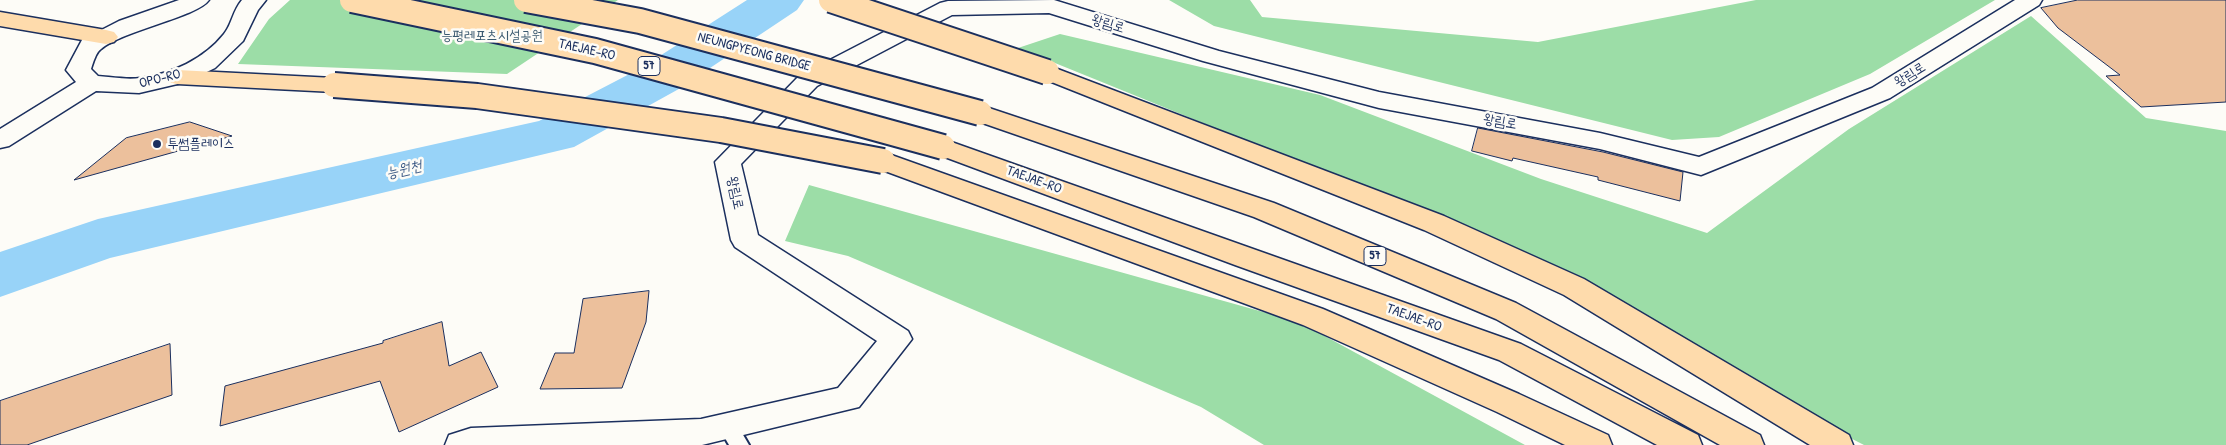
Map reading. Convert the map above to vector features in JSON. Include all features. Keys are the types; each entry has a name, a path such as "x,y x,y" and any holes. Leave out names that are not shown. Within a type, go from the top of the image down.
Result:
{"highway":[{"name":"TAEJAE-RO","path":"352,0 594,51 943,147 1245,258 1510,352 1686,445"},
{"name":"NEUNGPYEONG BRIDGE","path":"526,0 640,21 980,113 1264,210 1506,310 1748,445"},
{"path":"831,0 1047,72 1434,223 1574,287 1837,445"},
{"path":"0,19 106,37"},
{"path":"177,77 334,85 478,96 721,130 883,161 1313,317 1508,403 1596,445"}],"street":[{"path":"0,140 92,83 78,70 90,45 127,26 167,13 198,0"},
{"name":"OPO-RO","path":"92,83 139,86 177,77 207,63 234,36 248,7 255,0"},
{"name":"왕림로","path":"462,445 471,442 701,432 734,435 848,398 896,339 745,240 728,162 808,80 950,4 1051,6 1211,56 1379,100 1600,141 1701,166 1881,93 2031,0"}],"green space":[{"name":"능평레포츠시설공원","path":"290,0 618,0 507,74 238,64 269,19"},
{"path":"1169,0 1250,0 1262,17 1538,42 1756,0 1995,0 1870,74 1719,137 1672,140 1214,26"},
{"path":"2031,16 2146,118 2226,131 2226,445 1864,445 1764,394 1575,274 1018,48 1060,34 1320,95 1541,179 1707,233 1849,129"},
{"path":"809,185 1299,322 1525,445 1264,445 1201,407 848,256 785,241"}],"building":[{"path":"2078,0 2226,0 2226,102 2141,107 2106,76 2120,75 2058,28 2041,8"},
{"path":"190,122 232,136 74,180 126,138"},
{"path":"1478,128 1603,152 1683,172 1680,201 1598,180 1598,177 1513,158 1512,161 1472,151"},
{"path":"649,291 646,322 622,388 540,389 555,353 574,353 583,299"},
{"path":"442,322 449,366 481,352 498,387 399,432 380,381 220,426 225,386 383,343 383,341"},
{"path":"170,344 172,395 27,445 0,445 0,401"}],"waterway":[{"name":"능원천","path":"0,275 98,240 555,135 659,79 780,0"}],"place":[{"name":"투썸플레이스","path":"157,144"}]}
